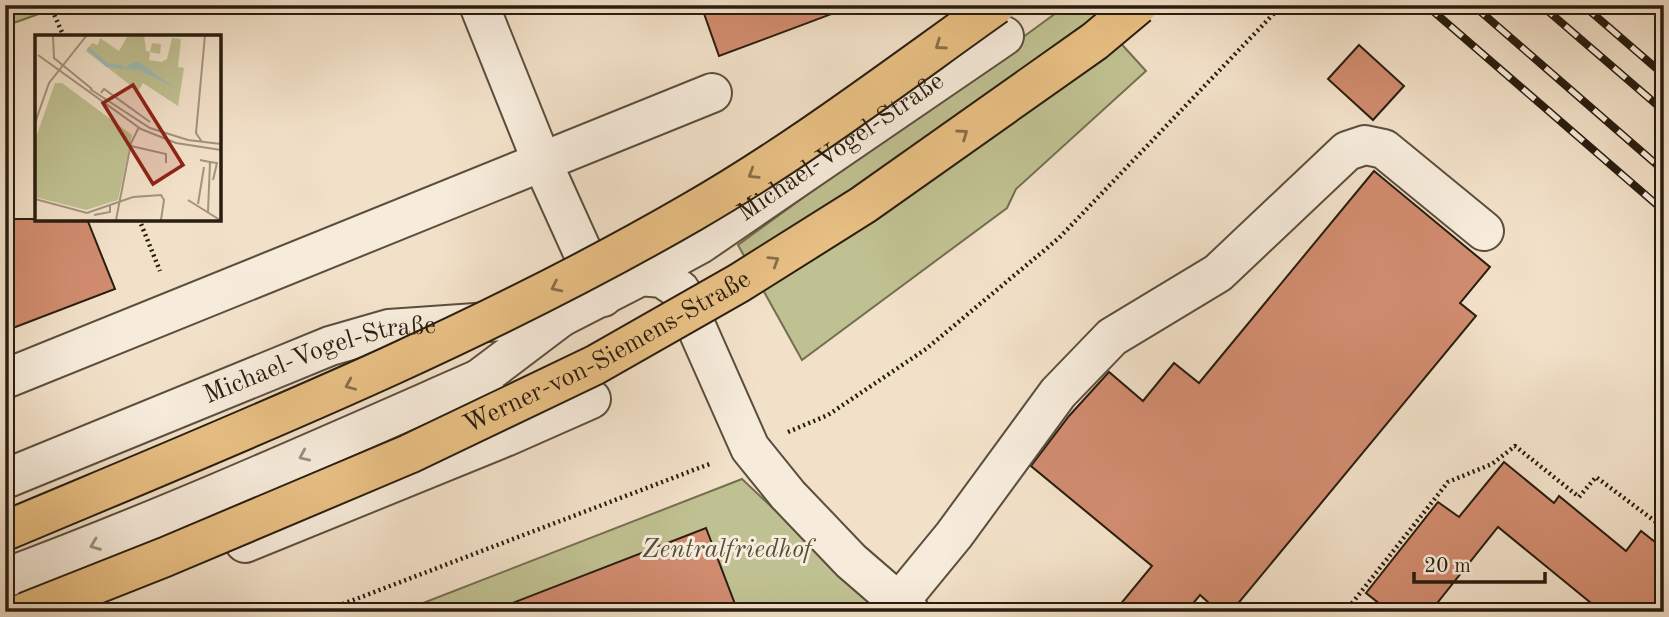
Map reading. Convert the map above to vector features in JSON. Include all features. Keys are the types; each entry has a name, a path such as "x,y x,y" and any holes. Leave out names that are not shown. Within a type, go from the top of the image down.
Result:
{"main road":[{"name":"Werner-von-Siemens-Straße","path":"26,612 165,557 409,454 594,365 739,283 863,205 1095,41 1138,5"},
{"path":"5,531 382,371 573,278 694,211 1000,21"}],"street":[{"path":"479,5 542,162 603,297"},
{"name":"Michael-Vogel-Straße","path":"5,479 330,346 389,328 561,317 700,244 1000,21"},
{"path":"5,379 712,93"},
{"path":"641,276 662,278 680,290 750,449 788,495 851,561 904,607 1058,393 1112,337 1218,273 1347,151 1365,145 1384,149 1484,231"},
{"path":"5,578 114,538 479,379 561,317"},
{"path":"479,379 505,437"},
{"path":"70,612 279,530 592,399"}],"path":[{"path":"50,5 63,35"},
{"path":"322,612 750,449 828,415 936,340 1059,238 1282,5"},
{"path":"1345,612 1448,482 1492,464 1517,445 1579,497 1596,477 1664,528"}],"green space":[{"path":"5,5 64,5 5,26"},
{"path":"1067,5 1086,5 1146,71 1016,189 1007,208 802,360 738,245"},
{"name":"Zentralfriedhof","path":"742,479 883,612 400,612"}],"building":[{"path":"701,5 844,5 845,9 719,56"},
{"path":"1359,45 1404,86 1373,120 1328,79"},
{"path":"1374,171 1490,267 1460,303 1476,316 1231,612 1219,612 1200,595 1186,612 1114,612 1152,566 1031,466 1069,416 1109,372 1143,401 1174,363 1199,383"},
{"path":"5,219 87,220 115,289 5,331"},
{"path":"1504,462 1554,503 1559,496 1626,551 1641,531 1664,549 1664,612 1602,612 1498,527 1430,612 1390,612 1366,593 1438,502 1459,517"},
{"path":"706,528 738,612 497,612 497,609"}],"railway":[{"path":"1426,5 1664,211"},
{"path":"1473,5 1664,171"},
{"path":"1541,5 1664,111"},
{"path":"1583,5 1664,75"}]}
